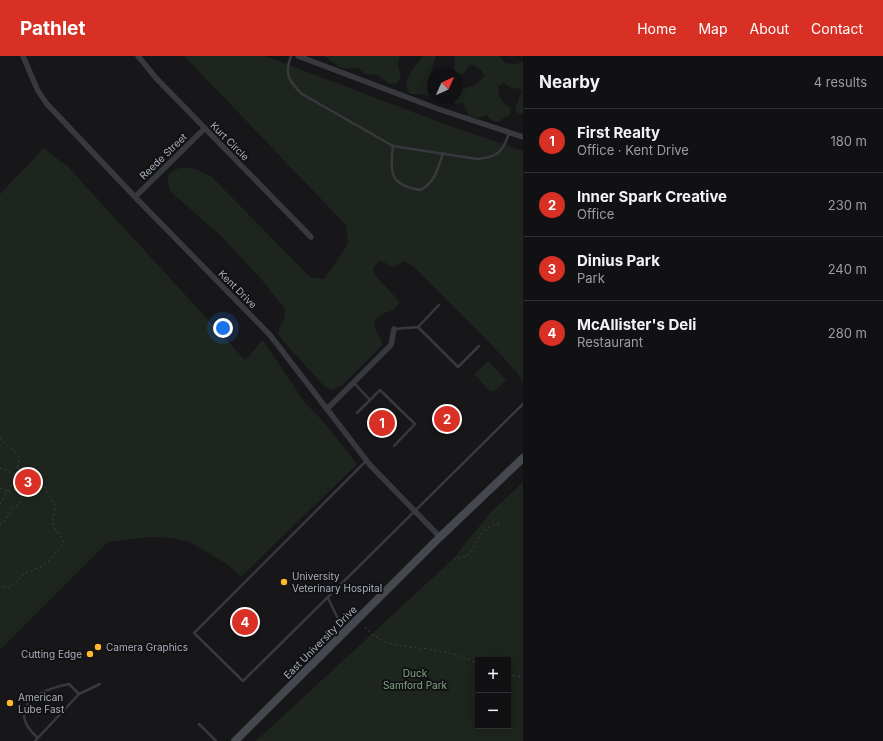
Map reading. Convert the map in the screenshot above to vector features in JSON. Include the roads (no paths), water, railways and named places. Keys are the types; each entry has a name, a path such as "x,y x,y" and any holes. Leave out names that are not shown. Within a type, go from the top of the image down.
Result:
{"main road":[{"name":"East University Drive","path":"236,741 440,537 523,458"}],"street":[{"name":"Kent Drive","path":"23,56 38,90 47,104 135,197 270,335 366,461 440,537"},
{"name":"Kurt Circle","path":"138,56 205,128 311,237"},
{"path":"298,56 438,109 523,137"},
{"name":"Reede Street","path":"135,197 205,128"},
{"path":"327,409 391,346 394,329"}],"lane":[{"path":"291,56 288,65 288,75 293,85 302,94 393,146 477,159 489,158 504,148 509,132"},
{"path":"393,146 390,168 394,177 400,185 420,190 428,187 435,177 443,153"},
{"path":"394,329 418,327 439,306"},
{"path":"418,327 458,367 479,346"},
{"path":"354,384 370,400"},
{"path":"357,413 380,390 414,424 394,446"},
{"path":"366,461 194,633 243,681 416,512 523,404"},
{"path":"328,598 340,623 347,630"},
{"path":"38,738 27,727 25,721 26,708 33,698 45,690 69,684 79,694"},
{"path":"35,741 79,694 100,684"},
{"path":"199,724 216,741"}],"place":[{"name":"Inner Spark Creative","path":"447,419"},
{"name":"First Realty","path":"382,423"},
{"name":"Dinius Park","path":"28,482"},
{"name":"University Veterinary Hospital","path":"284,582"},
{"name":"McAllister's Deli","path":"245,622"},
{"name":"Camera Graphics","path":"98,647"},
{"name":"Cutting Edge","path":"90,654"},
{"name":"American Lube Fast","path":"10,703"}],"park label":[{"name":"Duck Samford Park","path":"415,678"}]}
